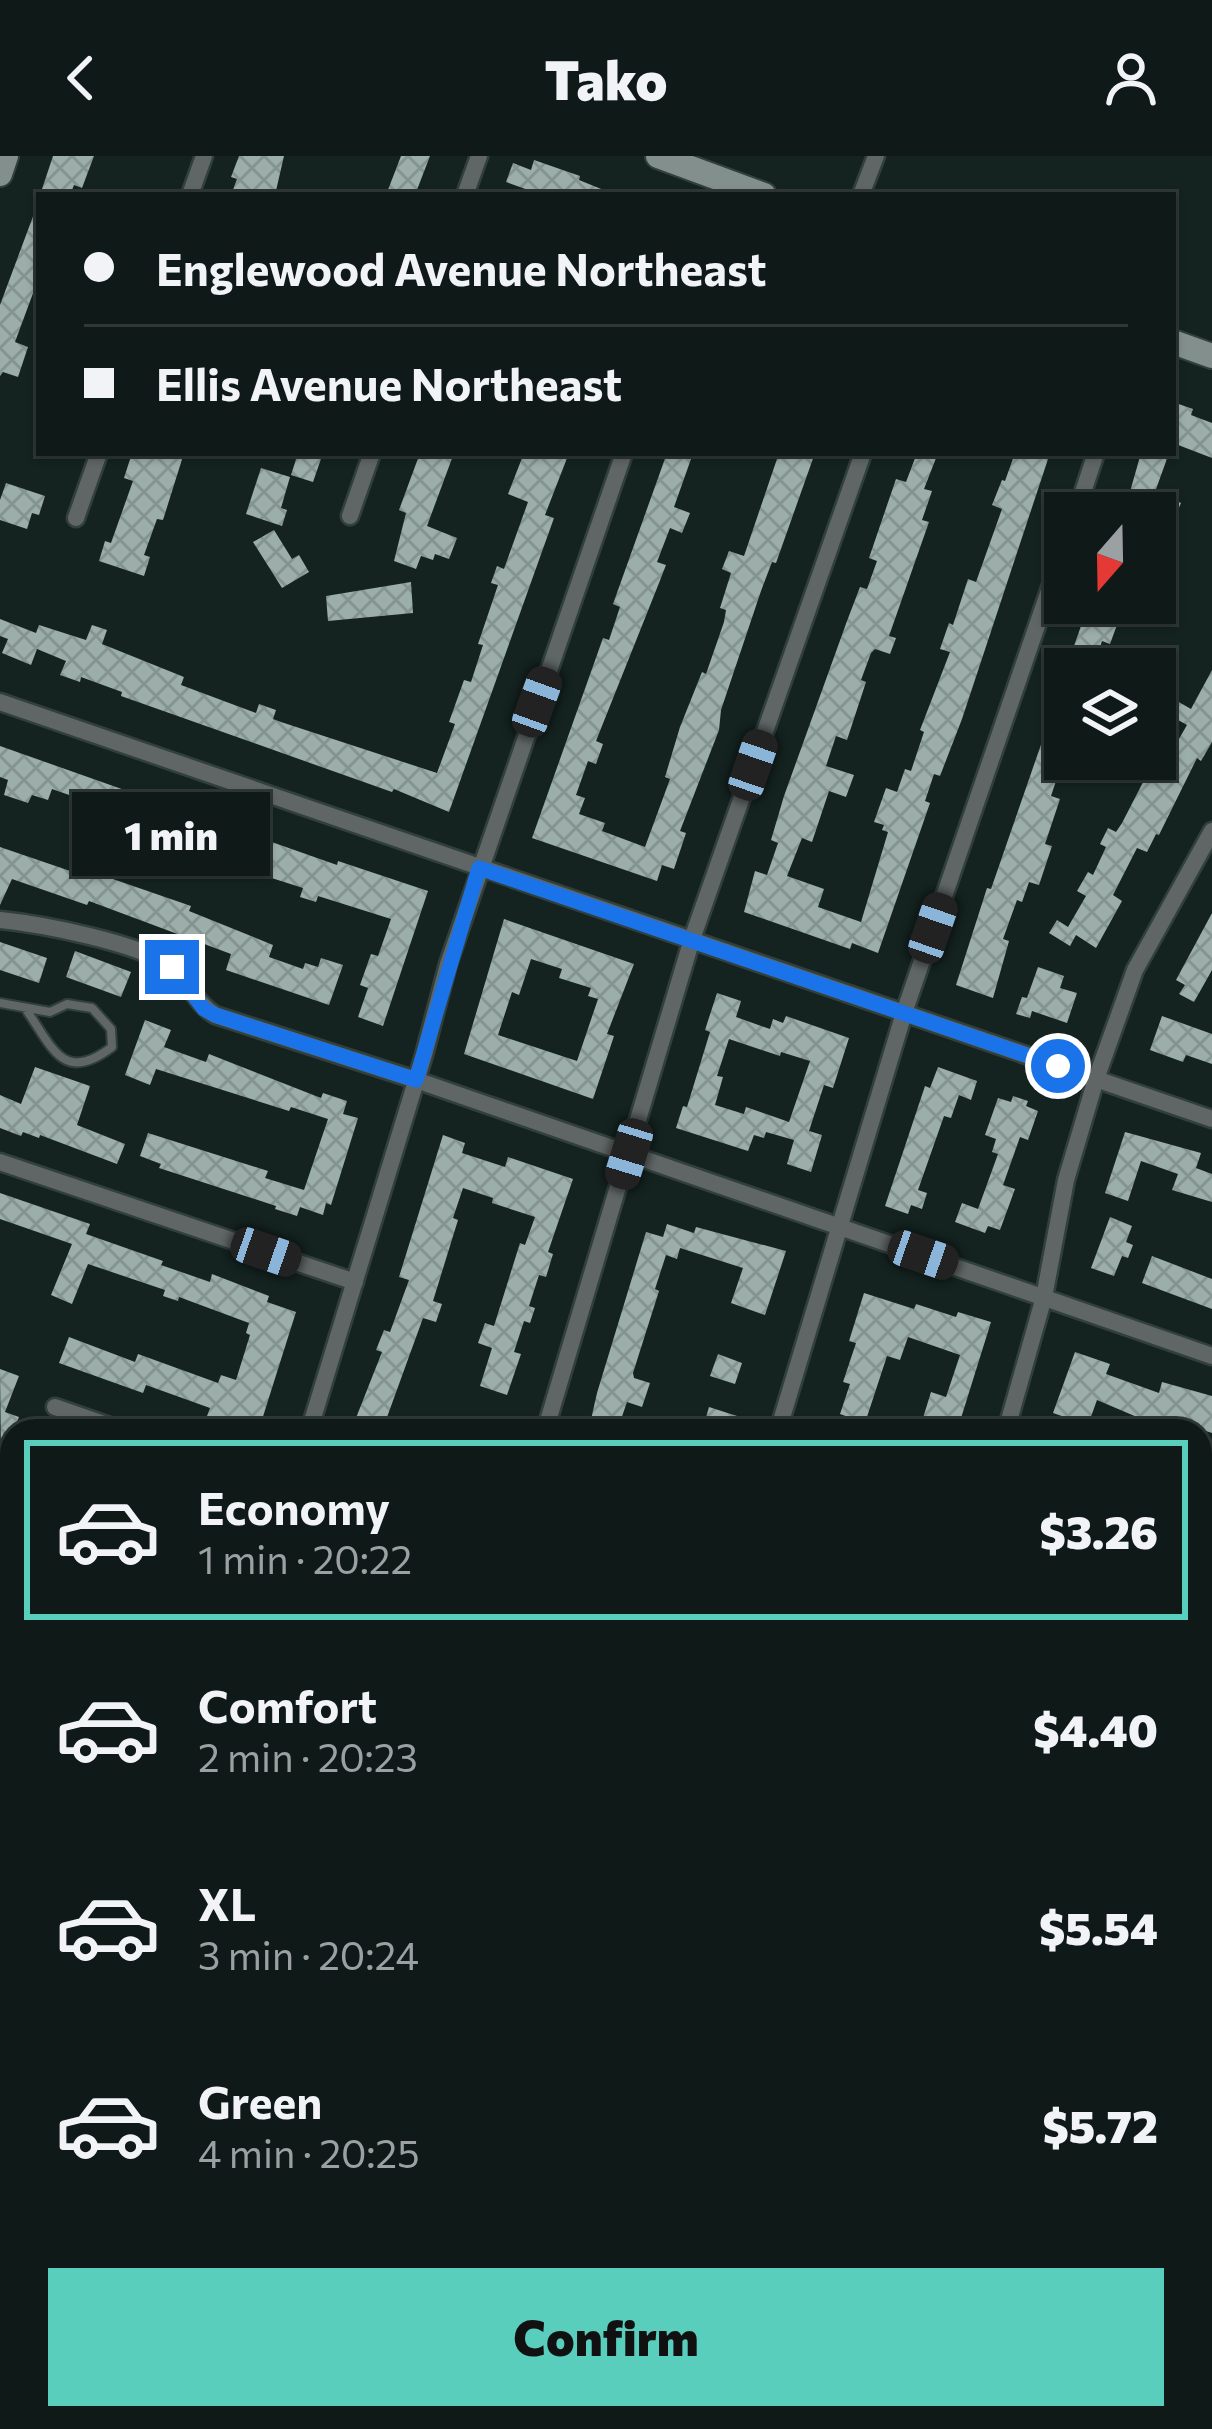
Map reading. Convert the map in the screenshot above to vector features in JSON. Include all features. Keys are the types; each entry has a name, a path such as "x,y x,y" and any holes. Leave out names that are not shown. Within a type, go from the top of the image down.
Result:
{"street":[{"path":"0,174 6,156"},
{"path":"191,192 204,156"},
{"path":"466,192 479,156"},
{"path":"658,156 716,186 748,192"},
{"path":"862,192 876,156"},
{"path":"1176,343 1212,356"},
{"path":"76,518 98,456"},
{"path":"350,516 371,456"},
{"path":"313,1419 479,868 622,456"},
{"path":"548,1419 692,938 861,456"},
{"path":"1083,492 1095,456"},
{"path":"782,1419 904,1013 1044,605"},
{"path":"0,702 1212,1119"},
{"path":"1009,1419 1044,1298 1066,1180 1096,1079 1135,970 1212,831"},
{"path":"0,920 66,929 155,958 172,967 204,1009 215,1015 1212,1356"},
{"path":"0,1162 355,1282"},
{"path":"55,1406 91,1419"}],"lane":[{"path":"0,1003 27,1011 50,1012 67,1004 92,1008 111,1029 112,1047 91,1063 74,1063 52,1053 27,1011"}],"building":[{"path":"53,156 94,156 82,188 74,185 71,192 41,192"},
{"path":"239,156 284,156 276,192 232,192 237,179 231,177"},
{"path":"401,156 430,156 416,192 387,192"},
{"path":"534,160 609,192 534,192 506,182 513,163 531,170"},
{"path":"36,208 36,285 15,342 28,347 18,377 3,372 0,376 0,305"},
{"path":"1176,403 1212,423 1212,458 1176,444"},
{"path":"131,456 183,456 163,520 157,519 144,555 150,557 144,576 99,561 105,541 111,543 133,481 124,478"},
{"path":"297,456 322,456 313,482 291,475"},
{"path":"419,456 453,456 427,526 457,538 449,559 421,556 416,569 394,561 406,513 399,510"},
{"path":"523,456 568,456 545,515 554,518 449,812 121,696 122,692 81,677 80,682 60,675 66,661 37,649 31,665 2,653 8,639 0,636 0,619 36,633 39,625 86,640 92,625 107,630 102,644 184,677 181,685 256,713 259,704 276,710 273,719 437,773 455,724 449,722 464,680 471,682 483,645 478,644 498,585 491,583 497,566 504,569 528,502 508,494"},
{"path":"666,456 691,459 674,507 690,513 682,533 670,528 657,562 666,565 596,741 603,744 596,764 588,761 576,795 585,798 579,814 605,823 602,831 645,847 670,779 665,777 680,727 724,622 726,610 720,608 731,573 722,569 729,551 744,556 778,456 814,456 776,563 772,562 761,591 721,710 719,730 680,831 686,833 674,869 662,865 657,881 532,838 603,638 609,640 620,607 613,604"},
{"path":"916,456 937,456 924,489 932,491 922,520 929,522 889,636 896,638 890,654 875,649 871,653 847,740 836,736 826,766 854,775 846,797 829,791 812,842 802,838 787,876 824,889 818,907 861,922 888,832 874,822 886,788 897,792 905,769 911,771 924,732 920,730 950,652 940,649 968,579 976,582 1002,509 992,505 1002,480 1014,456 1049,456 962,719 940,776 934,774 925,801 930,803 878,953 852,943 850,949 744,912 755,871 767,875 778,843 771,840 784,796 860,587 867,589 877,561 869,558 896,479 906,482"},
{"path":"1140,456 1168,456 1155,492 1130,492"},
{"path":"261,468 290,477 281,508 287,510 282,526 246,514"},
{"path":"6,483 45,496 39,515 32,513 27,529 0,520"},
{"path":"274,530 292,559 299,555 309,572 282,588 253,542"},
{"path":"411,582 413,613 328,621 326,596"},
{"path":"1082,624 1117,624 1110,644 1102,641 1100,648 1073,648"},
{"path":"1212,670 1212,742 1201,761 1197,758 1147,852 1137,848 1113,895 1122,901 1096,948 1076,935 1070,946 1049,933 1057,920 1068,927 1086,896 1077,891 1088,872 1093,875 1106,847 1100,844 1108,828 1116,832 1144,780 1176,780 1176,744 1187,725 1176,719 1176,700 1191,709"},
{"path":"1044,736 1044,780 1056,780 1051,796 1060,799 1045,844 1052,846 1039,885 1029,882 1022,902 1017,900 1003,939 1009,941 993,998 956,985 987,888 991,889"},
{"path":"0,746 337,865 338,861 428,891 383,1026 358,1017 368,988 360,985 371,954 378,956 391,919 318,896 316,902 300,897 303,888 259,874 260,868 190,851 194,841 156,829 152,841 136,835 137,831 87,815 92,803 52,789 48,800 32,795 28,803 4,795 8,780 0,777"},
{"path":"0,847 79,874 81,868 191,906 189,911 273,945 269,957 303,969 305,963 318,967 321,958 343,965 329,1005 226,970 231,954 89,901 87,905 12,879 0,905"},
{"path":"1212,913 1212,970 1194,1002 1179,994 1185,985 1176,980"},
{"path":"504,919 634,964 607,1034 614,1036 593,1099 464,1054","holes":["531,959 562,969 559,978 591,988 588,996 598,999 577,1061 498,1035 512,992 519,995"]},
{"path":"0,942 47,958 39,983 0,970"},
{"path":"75,951 131,972 121,997 66,977"},
{"path":"1038,967 1064,976 1060,988 1077,993 1067,1023 1032,1011 1030,1018 1016,1014"},
{"path":"717,993 741,1001 736,1017 770,1029 773,1019 783,1023 786,1016 849,1038 833,1088 824,1085 809,1131 822,1135 811,1172 787,1164 794,1140 766,1132 764,1138 754,1135 748,1151 676,1128 710,1032 705,1030","holes":["729,1039 780,1056 781,1052 810,1061 789,1122 746,1107 744,1114 715,1105 723,1077 717,1076"]},
{"path":"1162,1016 1212,1034 1212,1064 1186,1055 1183,1062 1150,1050"},
{"path":"145,1020 171,1030 164,1047 206,1062 209,1054 321,1098 323,1093 347,1101 343,1114 358,1118 331,1205 326,1203 323,1215 300,1207 297,1216 275,1209 159,1168 161,1164 140,1156 148,1133 268,1171 265,1178 304,1190 328,1119 156,1069 150,1085 125,1075"},
{"path":"35,1067 90,1086 77,1125 125,1144 117,1164 40,1135 23,1132 21,1136 0,1128 0,1095 21,1104"},
{"path":"938,1067 977,1081 971,1100 959,1095 951,1118 944,1116 918,1190 927,1193 922,1209 911,1205 908,1214 885,1206 925,1086 930,1088"},
{"path":"1013,1096 1038,1111 1028,1140 1020,1137 1003,1185 1015,1189 1000,1230 988,1226 985,1233 955,1222 962,1203 978,1209 998,1154 992,1152 996,1139 985,1135 998,1098 1011,1102"},
{"path":"1125,1132 1201,1153 1196,1168 1212,1174 1212,1202 1172,1190 1178,1174 1141,1161 1128,1201 1105,1193"},
{"path":"443,1135 465,1143 462,1153 505,1167 508,1157 573,1179 548,1252 553,1254 546,1277 539,1275 529,1306 535,1308 530,1323 524,1321 514,1352 521,1354 507,1395 480,1386 492,1348 478,1343 485,1323 494,1326 520,1243 525,1245 535,1217 463,1188 433,1301 442,1304 436,1322 423,1318 386,1419 356,1419 382,1352 376,1350 384,1330 390,1332 409,1280 399,1277"},
{"path":"0,1193 90,1224 86,1234 163,1261 161,1265 210,1282 212,1274 296,1312 262,1419 217,1419 207,1416 210,1408 146,1385 143,1393 59,1363 69,1337 135,1362 138,1354 218,1383 221,1375 236,1380 250,1335 246,1333 249,1323 179,1297 178,1301 163,1296 165,1290 88,1264 72,1304 51,1295 72,1244 0,1219"},
{"path":"1110,1217 1132,1226 1126,1242 1133,1245 1128,1258 1122,1256 1114,1276 1091,1268"},
{"path":"667,1224 694,1233 696,1227 786,1251 765,1315 731,1303 743,1268 680,1248 677,1259 666,1255 633,1373 634,1378 650,1383 642,1407 627,1402 621,1419 591,1419 646,1232 663,1237"},
{"path":"1152,1256 1212,1279 1212,1309 1142,1283"},
{"path":"864,1293 914,1309 916,1304 991,1322 961,1419 923,1419 931,1392 946,1397 960,1355 908,1337 900,1360 887,1356 866,1419 840,1414 850,1384 843,1382 856,1343 849,1341"},
{"path":"1075,1352 1110,1364 1106,1374 1159,1393 1162,1382 1212,1396 1212,1419 1142,1419 1097,1400 1090,1419 1053,1413"},
{"path":"718,1354 742,1363 735,1384 710,1376"},
{"path":"0,1369 19,1376 5,1412 18,1419 1,1419"},
{"path":"709,1407 737,1416 736,1419 706,1419"}],"route":[{"path":"172,967 204,1009 215,1015 416,1080 479,868 1058,1066"}]}
